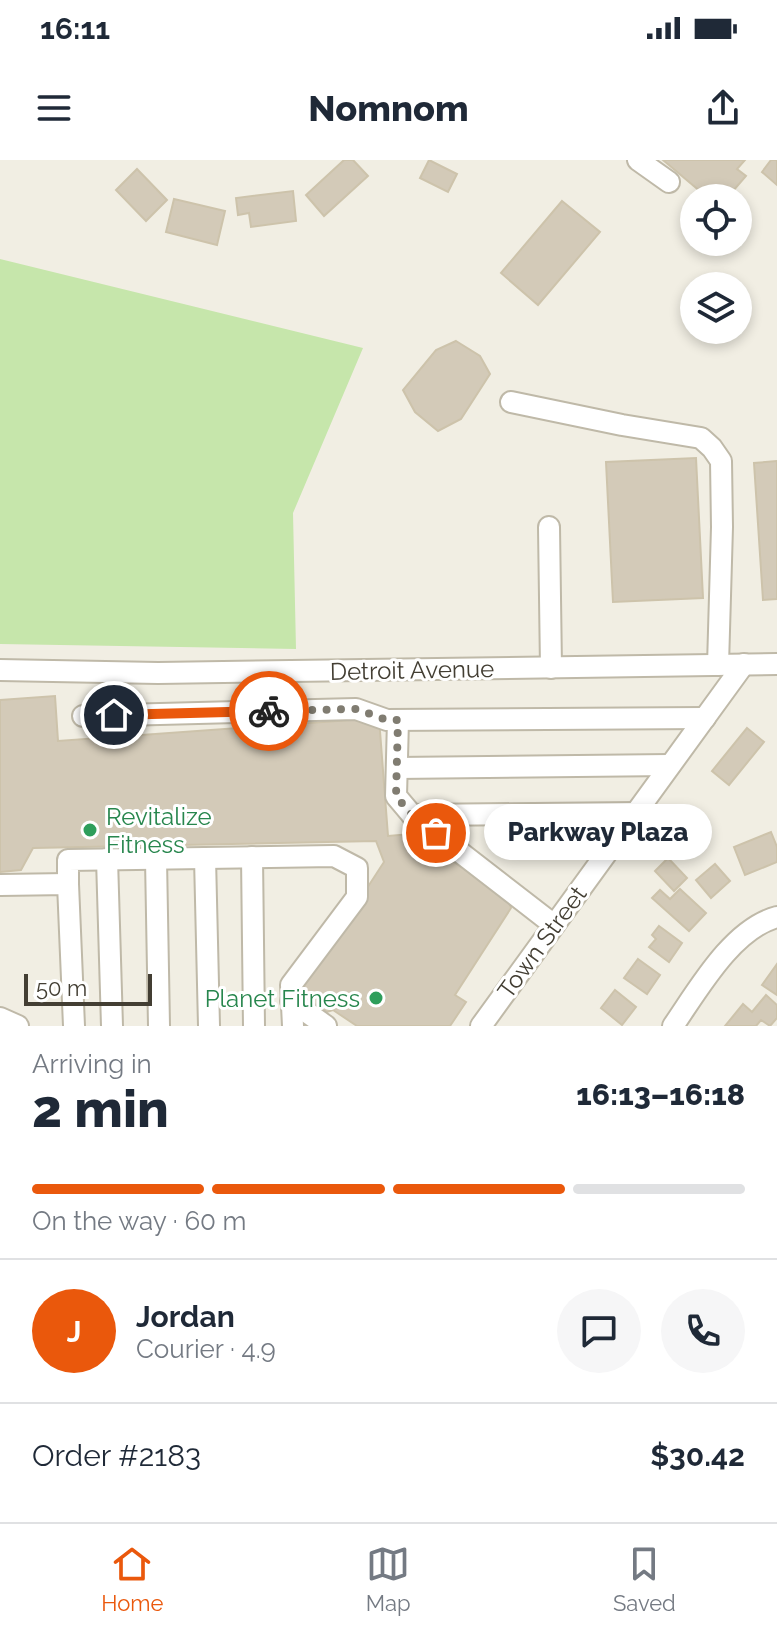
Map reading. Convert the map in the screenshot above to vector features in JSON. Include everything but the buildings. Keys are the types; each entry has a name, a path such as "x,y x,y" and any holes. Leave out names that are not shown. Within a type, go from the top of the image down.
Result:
{"street":[{"path":"638,160 669,182"},
{"path":"511,402 701,438 712,448 721,461 718,665"},
{"path":"549,527 551,668"},
{"name":"Town Street","path":"481,1026 744,664"},
{"name":"Detroit Avenue","path":"0,670 158,673 777,664"},
{"path":"83,716 356,709 387,720 705,718"},
{"path":"398,720 396,796 412,815 554,925"},
{"path":"397,768 670,765"},
{"path":"412,815 636,813"},
{"path":"74,1026 68,860 334,856 357,868 357,897 291,993 293,1026"},
{"path":"252,857 254,1026"},
{"path":"205,858 209,1026"},
{"path":"107,859 112,1026"},
{"path":"156,859 159,1026"},
{"path":"0,885 68,884"},
{"path":"673,1026 729,950 753,928 777,917"},
{"path":"254,982 291,993 326,1026"},
{"path":"0,1018 18,1026"}],"green space":[{"path":"0,259 363,348 293,513 296,649 0,644"}],"way so far":[{"path":"269,711 356,709 387,720 398,720 396,796 412,815 436,833"}],"place":[{"name":"Revitalize Fitness","path":"90,830"},
{"name":"Parkway Plaza","path":"436,833"},
{"name":"Planet Fitness","path":"376,998"}],"route":[{"path":"114,715 269,711"}]}
